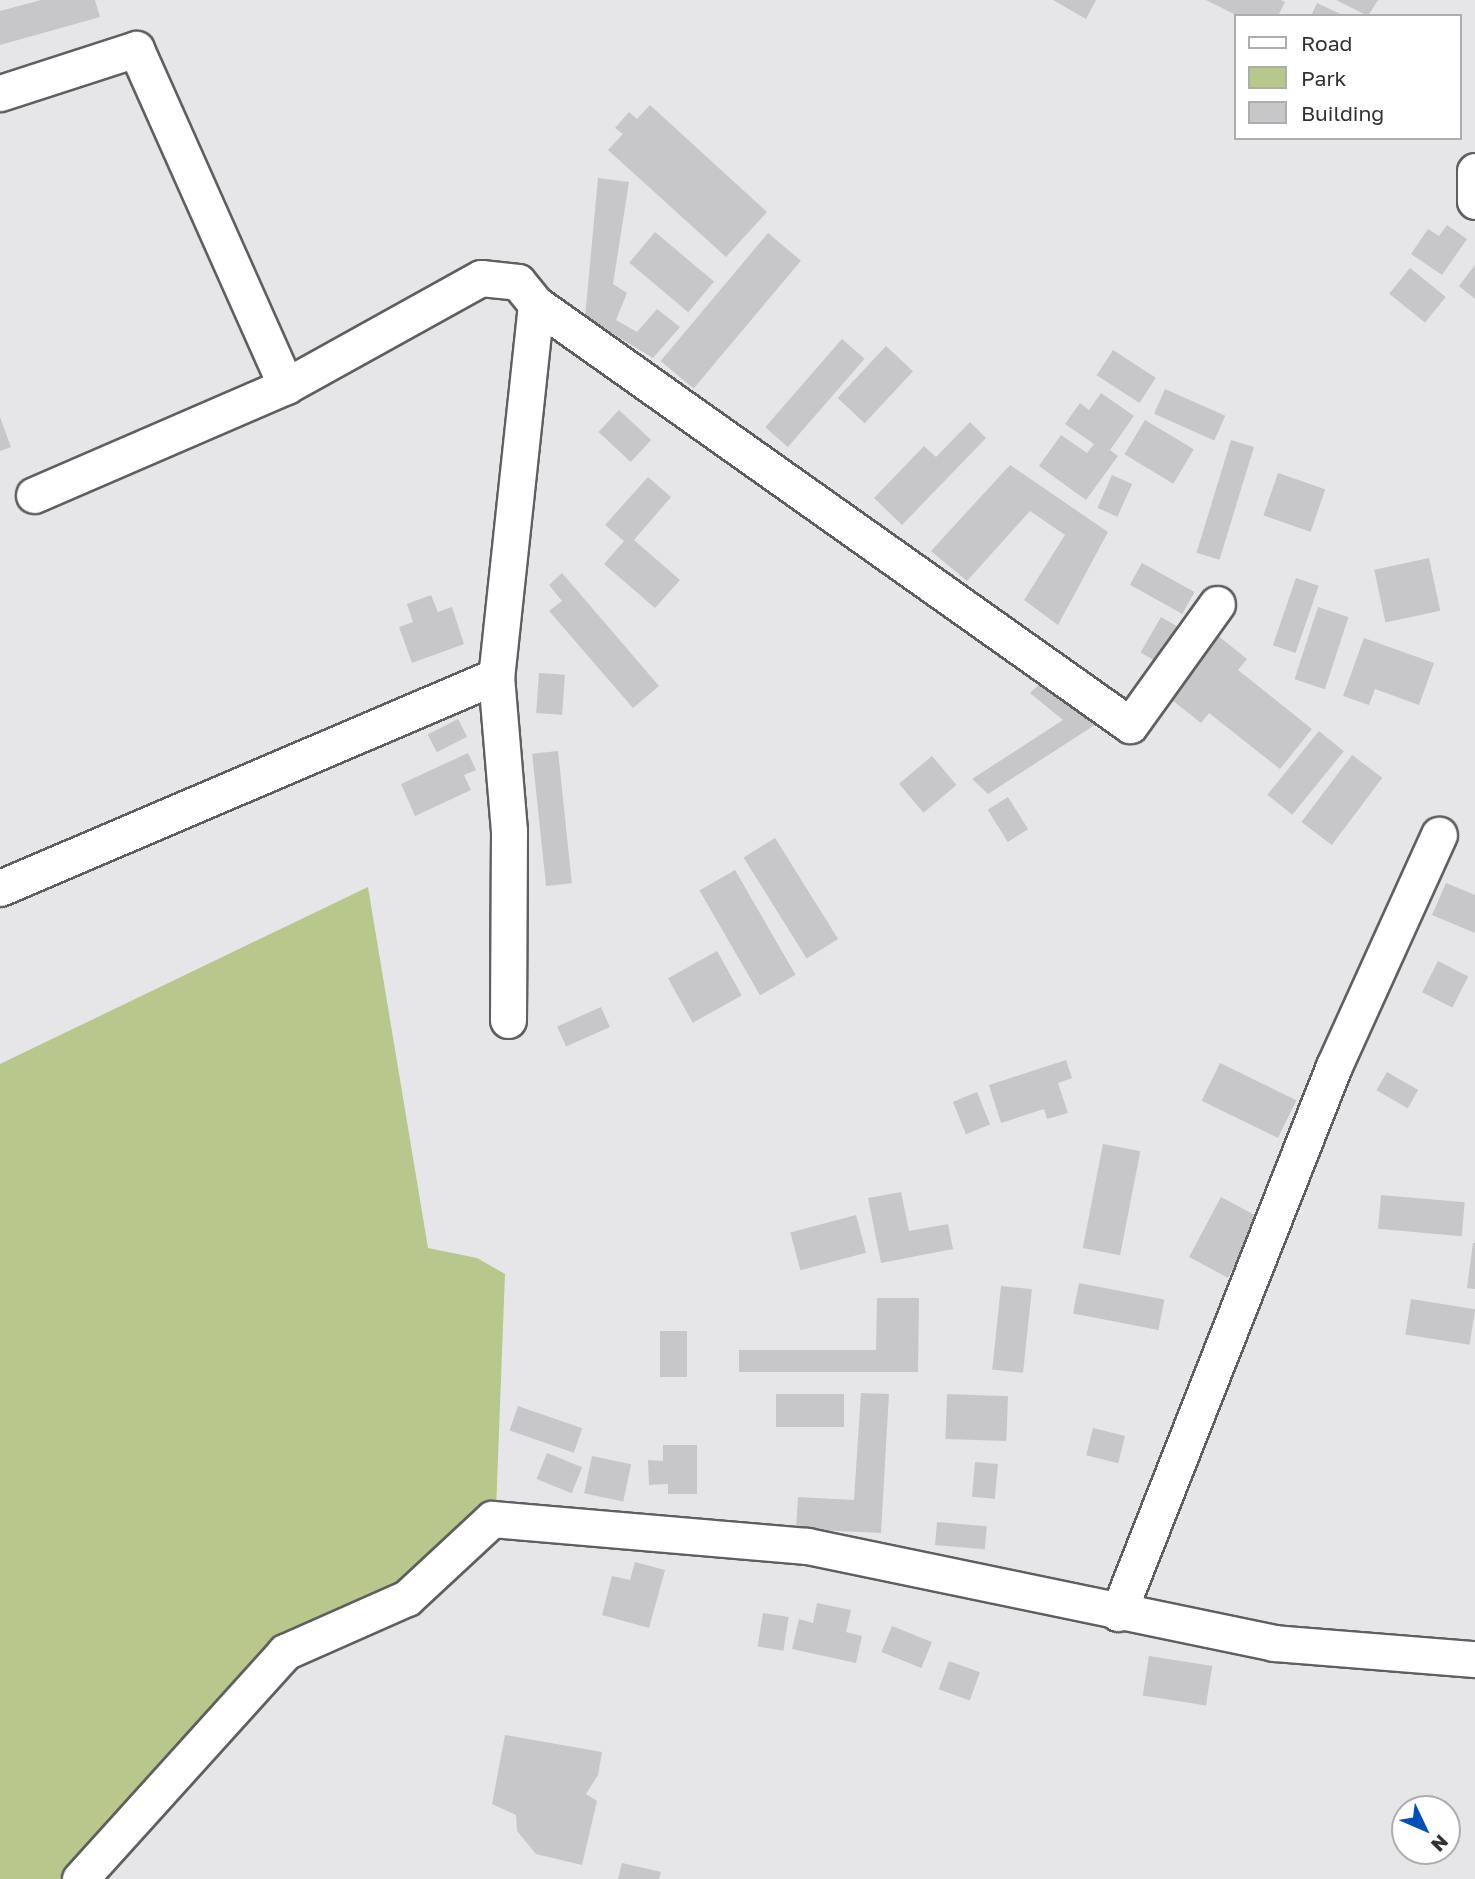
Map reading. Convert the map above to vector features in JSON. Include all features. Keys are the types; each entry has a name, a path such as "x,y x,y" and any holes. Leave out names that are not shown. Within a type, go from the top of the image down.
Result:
{"street":[{"path":"0,93 136,49 286,386"},
{"path":"1475,171 1475,201"},
{"path":"34,495 286,386 481,278 518,282 536,304 1130,724 1217,604"},
{"path":"508,1020 509,831 496,677 536,304"},
{"path":"0,888 496,677"},
{"path":"1118,1613 1334,1066 1439,835"},
{"path":"80,1879 285,1652 407,1598 492,1519 807,1546 1118,1613 1274,1643 1475,1659"}],"green space":[{"path":"368,887 428,1248 477,1258 505,1274 495,1537 291,1664 92,1879 0,1879 0,1064"}],"building":[{"path":"41,0 95,0 100,17 0,45 0,11"},
{"path":"1053,0 1096,0 1086,19"},
{"path":"1206,0 1285,2 1279,14 1234,14"},
{"path":"1336,0 1378,0 1369,14"},
{"path":"1317,3 1341,14 1312,14"},
{"path":"650,105 767,212 726,257 608,150 623,134 615,128 629,112 637,119"},
{"path":"598,178 629,182 613,284 627,293 616,320 637,332 657,309 680,327 653,358 585,317"},
{"path":"1447,225 1467,239 1442,275 1411,254 1428,229 1439,236"},
{"path":"655,232 714,281 688,312 629,263"},
{"path":"768,233 801,261 694,389 661,361"},
{"path":"1475,265 1475,299 1459,286"},
{"path":"1410,268 1446,297 1425,323 1389,294"},
{"path":"842,339 865,359 788,447 765,427"},
{"path":"886,346 913,371 865,423 838,398"},
{"path":"1113,350 1156,378 1139,403 1097,375"},
{"path":"1165,389 1225,416 1214,441 1154,414"},
{"path":"1101,393 1134,416 1110,450 1118,456 1086,500 1039,466 1061,435 1087,453 1094,444 1065,424 1080,403 1089,410"},
{"path":"619,410 651,440 631,462 599,432"},
{"path":"0,417 11,447 0,451"},
{"path":"1145,420 1194,449 1173,484 1124,454"},
{"path":"970,422 986,438 902,525 874,498 924,446 936,457"},
{"path":"1231,440 1254,447 1219,560 1197,553"},
{"path":"1010,465 1108,532 1058,625 1024,600 1065,535 1030,511 967,581 931,551"},
{"path":"1278,473 1325,489 1311,532 1263,516"},
{"path":"1112,475 1132,484 1117,517 1097,508"},
{"path":"648,477 671,497 634,540 680,580 655,608 604,564 624,541 605,525"},
{"path":"1429,558 1440,611 1385,622 1374,570"},
{"path":"1142,563 1194,592 1182,614 1130,585"},
{"path":"562,573 659,686 633,708 549,611 562,601 549,585"},
{"path":"1296,578 1319,586 1296,653 1273,645"},
{"path":"431,595 438,612 452,607 464,644 412,663 399,627 413,622 407,604"},
{"path":"1318,607 1348,617 1325,689 1295,679"},
{"path":"1161,617 1180,628 1160,664 1140,653"},
{"path":"1216,634 1247,659 1238,670 1312,729 1280,769 1209,713 1201,723 1167,696"},
{"path":"1364,638 1434,663 1419,705 1375,689 1369,705 1343,696"},
{"path":"539,673 565,675 562,715 536,713"},
{"path":"1048,676 1101,721 988,794 972,779 1063,720 1030,693"},
{"path":"458,719 467,737 437,752 428,734"},
{"path":"1319,731 1344,751 1292,815 1267,795"},
{"path":"558,751 572,883 546,886 532,754"},
{"path":"468,753 476,770 464,775 471,790 415,816 401,784"},
{"path":"1352,755 1382,778 1332,845 1301,822"},
{"path":"932,756 956,785 923,813 899,784"},
{"path":"1008,797 1028,829 1008,842 988,810"},
{"path":"775,838 838,939 807,959 744,858"},
{"path":"735,870 796,975 760,995 699,890"},
{"path":"1446,883 1475,895 1475,933 1432,915"},
{"path":"717,951 742,996 693,1023 668,978"},
{"path":"1438,961 1468,976 1452,1008 1422,992"},
{"path":"601,1007 610,1027 566,1047 557,1027"},
{"path":"1066,1060 1072,1078 1058,1083 1068,1113 1047,1119 1044,1109 1001,1123 989,1085"},
{"path":"1220,1063 1296,1100 1278,1138 1202,1101"},
{"path":"1387,1072 1418,1090 1408,1108 1376,1090"},
{"path":"977,1092 990,1124 966,1134 953,1102"},
{"path":"1103,1144 1140,1151 1120,1255 1083,1248"},
{"path":"901,1192 909,1231 948,1224 953,1249 881,1263 868,1198"},
{"path":"1381,1195 1465,1202 1462,1236 1378,1229"},
{"path":"1221,1197 1260,1218 1228,1278 1189,1257"},
{"path":"856,1215 866,1253 800,1270 790,1233"},
{"path":"1475,1243 1475,1289 1467,1288"},
{"path":"1079,1283 1164,1300 1158,1330 1073,1313"},
{"path":"1001,1286 1032,1289 1023,1373 992,1370"},
{"path":"877,1298 919,1298 918,1372 739,1372 739,1350 876,1350"},
{"path":"1411,1299 1475,1309 1470,1345 1405,1335"},
{"path":"660,1331 687,1331 687,1377 660,1377"},
{"path":"861,1393 889,1394 881,1533 796,1529 798,1497 854,1500"},
{"path":"776,1394 844,1394 844,1427 776,1427"},
{"path":"947,1394 1008,1396 1006,1441 945,1439"},
{"path":"518,1406 582,1428 574,1453 510,1431"},
{"path":"1093,1428 1125,1436 1118,1463 1086,1455"},
{"path":"663,1445 697,1445 697,1494 668,1494 668,1484 649,1485 648,1460 663,1461"},
{"path":"547,1453 582,1467 572,1493 537,1479"},
{"path":"592,1456 631,1464 623,1501 584,1493"},
{"path":"975,1462 998,1464 995,1499 972,1497"},
{"path":"937,1522 987,1526 985,1549 935,1545"},
{"path":"635,1562 665,1570 649,1628 602,1615 612,1576 630,1580"},
{"path":"817,1603 851,1610 846,1632 862,1636 856,1663 792,1649 799,1619 813,1623"},
{"path":"763,1613 789,1617 783,1651 758,1647"},
{"path":"892,1626 932,1642 921,1668 882,1652"},
{"path":"1149,1656 1212,1666 1206,1706 1143,1696"},
{"path":"949,1661 980,1672 970,1700 939,1689"},
{"path":"505,1735 602,1752 598,1775 586,1794 597,1801 582,1865 536,1854 517,1831 516,1815 492,1804"},
{"path":"622,1863 661,1872 659,1879 618,1879"}]}
